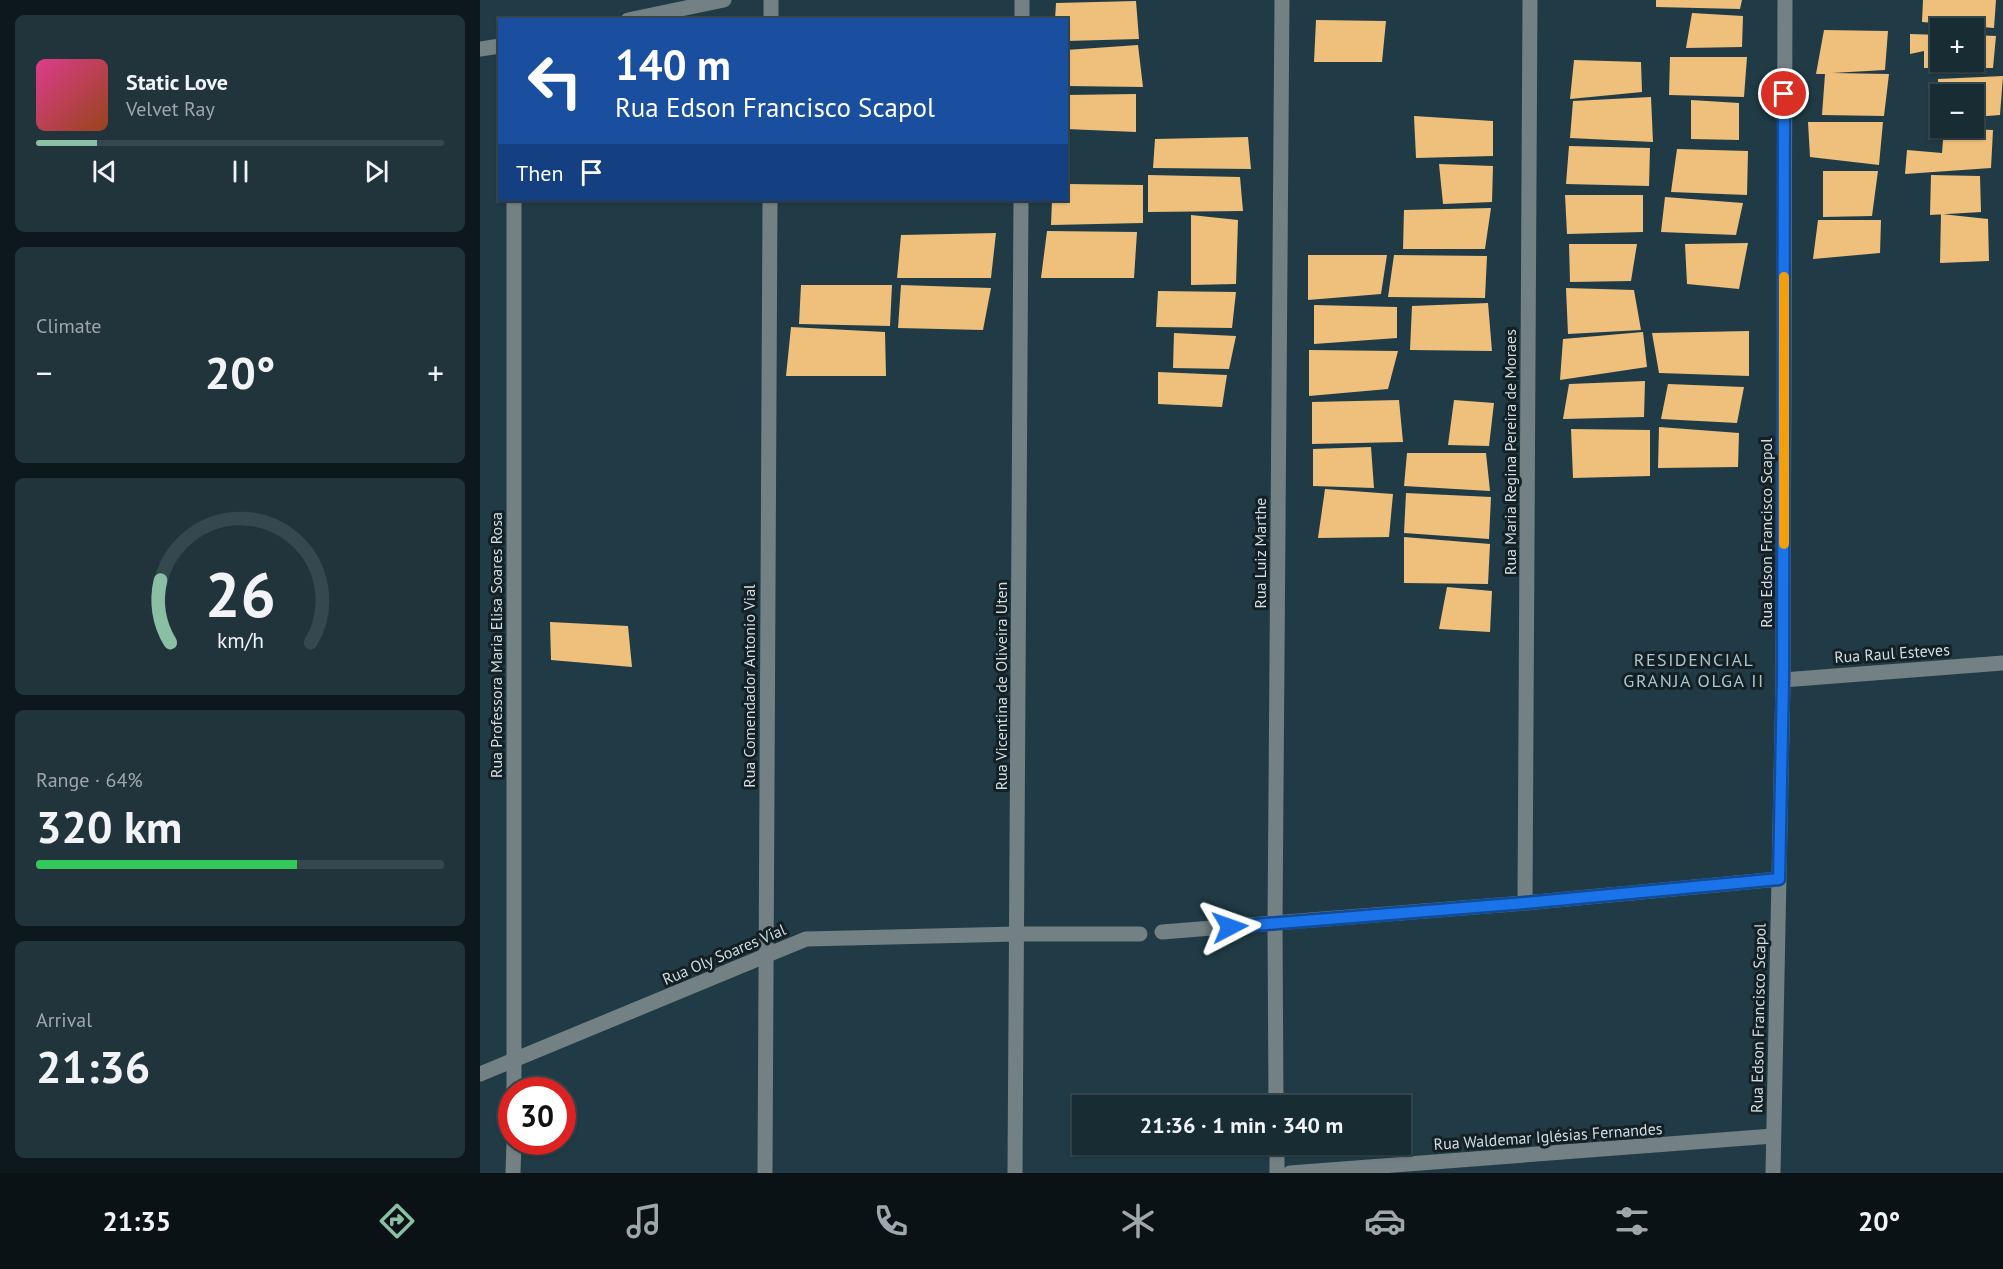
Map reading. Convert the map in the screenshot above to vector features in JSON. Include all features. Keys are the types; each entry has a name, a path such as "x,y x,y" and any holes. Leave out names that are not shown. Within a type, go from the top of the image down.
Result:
{"street":[{"path":"638,18 724,0"},
{"path":"771,0 771,18"},
{"path":"1022,0 1022,18"},
{"name":"Rua Luiz Marthe","path":"1276,1095 1275,923 1282,0"},
{"name":"Rua Maria Regina Pereira de Moraes","path":"1525,903 1530,0"},
{"name":"Rua Edson Francisco Scapol","path":"1773,1173 1783,680 1785,0"},
{"path":"480,49 498,45"},
{"name":"Rua Professora Maria Elisa Soares Rosa","path":"514,201 514,1077"},
{"name":"Rua Comendador Antonio Vial","path":"765,1173 770,201"},
{"name":"Rua Vicentina de Oliveira Uten","path":"1015,1173 1021,201"},
{"name":"Rua Raul Esteves","path":"1783,680 2003,663"},
{"path":"1162,932 1525,903 1779,879"},
{"name":"Rua Oly Soares Vial","path":"480,1074 806,939 1017,934 1140,934"},
{"name":"Rua Waldemar Iglésias Fernandes","path":"1290,1173 1773,1136"},
{"path":"513,1173 514,1155"},
{"path":"1276,1155 1277,1173"}],"building":[{"path":"1656,0 1742,0 1740,9 1656,7"},
{"path":"1923,0 1996,0 1994,28 1984,27 1984,18 1930,18 1930,23 1922,22"},
{"path":"1136,1 1139,39 1068,41 1068,18 1055,18 1056,3"},
{"path":"1692,13 1743,16 1742,47 1686,48"},
{"path":"1316,20 1386,21 1382,62 1314,62"},
{"path":"1824,30 1888,31 1885,70 1832,73 1889,74 1884,116 1822,115 1825,74 1816,74"},
{"path":"1910,34 1930,35 1930,68 1924,68 1924,51 1910,54"},
{"path":"1984,35 1996,36 1993,68 1984,68"},
{"path":"1138,45 1143,87 1068,86 1068,50"},
{"path":"1670,57 1747,57 1744,97 1669,95"},
{"path":"1574,60 1641,62 1642,92 1570,99"},
{"path":"2003,76 2000,115 1984,116 1984,84 1938,84 1938,79"},
{"path":"1136,94 1136,132 1068,129 1068,95"},
{"path":"1651,97 1653,142 1570,138 1573,101"},
{"path":"1691,100 1739,103 1739,140 1691,139"},
{"path":"1414,116 1493,121 1493,156 1416,158"},
{"path":"1808,122 1883,122 1879,165 1810,157"},
{"path":"1984,130 1993,130 1991,168 1905,174 1907,150 1942,153 1943,138 1984,138"},
{"path":"1248,137 1251,169 1153,168 1155,139"},
{"path":"1569,146 1650,148 1649,186 1566,184"},
{"path":"1677,149 1748,151 1747,195 1671,192"},
{"path":"1439,164 1493,166 1492,202 1443,204"},
{"path":"1823,171 1878,171 1872,216 1823,217"},
{"path":"1148,175 1240,177 1243,211 1148,212"},
{"path":"1931,175 1980,176 1981,212 1930,215"},
{"path":"1068,184 1143,185 1143,223 1051,225 1052,201 1068,201"},
{"path":"1565,195 1643,195 1643,232 1567,234"},
{"path":"1665,197 1743,203 1736,235 1661,232"},
{"path":"1491,208 1485,249 1403,249 1404,210"},
{"path":"1941,214 1988,219 1989,261 1940,263"},
{"path":"1191,215 1238,220 1236,284 1191,285"},
{"path":"1818,220 1881,220 1880,253 1813,259"},
{"path":"1047,231 1137,232 1134,278 1041,278"},
{"path":"996,233 991,278 897,278 901,235"},
{"path":"1748,243 1739,289 1687,284 1685,244"},
{"path":"1569,244 1637,244 1631,281 1570,282"},
{"path":"1308,255 1387,255 1381,294 1308,300"},
{"path":"1394,255 1487,256 1485,298 1388,297"},
{"path":"801,285 892,285 890,326 799,324"},
{"path":"901,285 991,288 983,330 898,328"},
{"path":"1566,288 1634,290 1641,330 1568,334"},
{"path":"1158,291 1236,292 1232,328 1156,327"},
{"path":"1488,303 1492,351 1410,350 1412,306"},
{"path":"1314,305 1397,307 1397,338 1314,344"},
{"path":"791,327 885,332 886,376 786,376"},
{"path":"1749,331 1749,376 1659,373 1652,333"},
{"path":"1643,332 1647,367 1560,380 1563,339"},
{"path":"1174,333 1236,336 1229,369 1173,368"},
{"path":"1309,350 1398,351 1388,389 1309,396"},
{"path":"1158,372 1227,375 1222,407 1158,404"},
{"path":"1645,381 1644,417 1563,419 1569,384"},
{"path":"1668,384 1744,387 1737,423 1661,419"},
{"path":"1399,400 1403,442 1312,444 1312,402"},
{"path":"1454,400 1494,403 1489,446 1448,445"},
{"path":"1659,427 1739,433 1738,467 1658,468"},
{"path":"1571,429 1650,430 1650,476 1573,478"},
{"path":"1371,447 1374,488 1313,486 1313,449"},
{"path":"1407,453 1486,453 1490,491 1404,486"},
{"path":"1325,489 1393,494 1389,537 1318,538"},
{"path":"1406,493 1491,497 1489,539 1404,533"},
{"path":"1404,537 1490,544 1488,584 1404,583"},
{"path":"1447,587 1492,591 1490,632 1439,629"},
{"path":"550,622 628,626 632,667 551,660"}],"slow traffic":[{"path":"1784,277 1784,544"}],"district":[{"name":"RESIDENCIAL GRANJA OLGA II","path":"1694,670"}],"route":[{"path":"1230,927 1779,879 1783,680 1784,94"}]}
